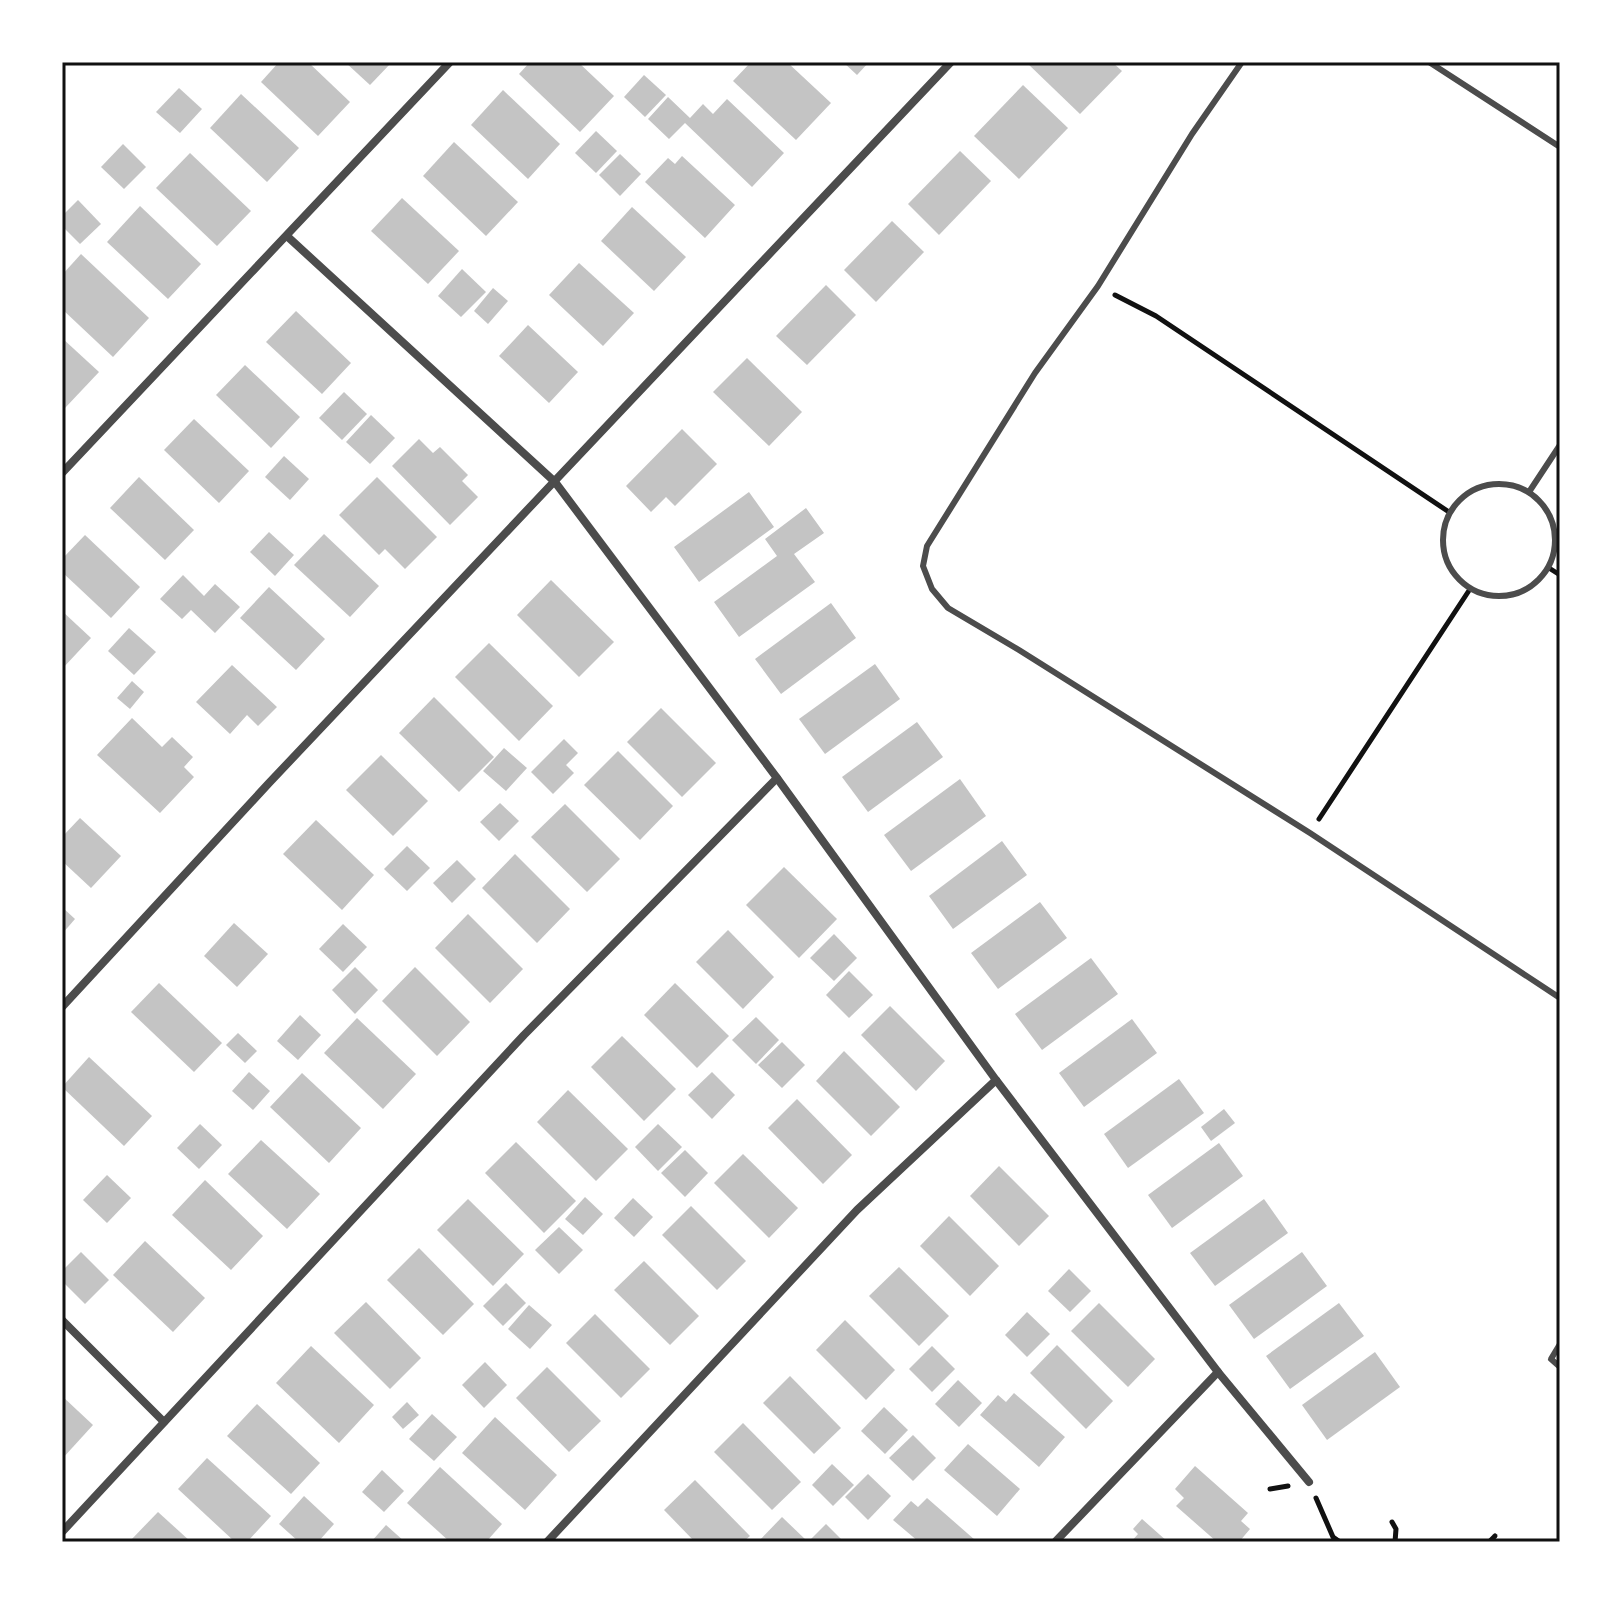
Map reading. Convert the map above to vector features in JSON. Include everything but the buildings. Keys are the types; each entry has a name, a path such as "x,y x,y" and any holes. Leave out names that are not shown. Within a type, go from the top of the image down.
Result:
{"street":[{"path":"62,473 450,62"},
{"path":"62,1007 706,318 951,62"},
{"path":"288,237 555,482 777,778 996,1080 1218,1372 1309,1482"},
{"path":"62,1532 524,1035 777,778"},
{"path":"547,1542 857,1210 996,1080"},
{"path":"62,1320 164,1422"},
{"path":"1055,1542 1218,1372"}],"lane":[{"path":"1242,62 1192,134 1098,286 1035,373 927,546 923,566 932,589 948,608 1310,833 1560,998"},
{"path":"1429,62 1560,147"},
{"path":"1529,492 1560,445"},
{"path":"1509,484 1529,492 1548,511 1555,532 1555,551 1549,568 1537,581 1517,593 1495,596 1470,589 1454,575 1445,558 1442,536 1449,512 1462,496 1481,486 1509,484"},
{"path":"1560,1344 1551,1359 1560,1367"}],"path":[{"path":"1098,286 1156,316 1449,512"},
{"path":"1549,568 1560,575"},
{"path":"1310,833 1470,589"},
{"path":"1392,1522 1396,1529 1395,1542"},
{"path":"1489,1542 1495,1536"}]}
